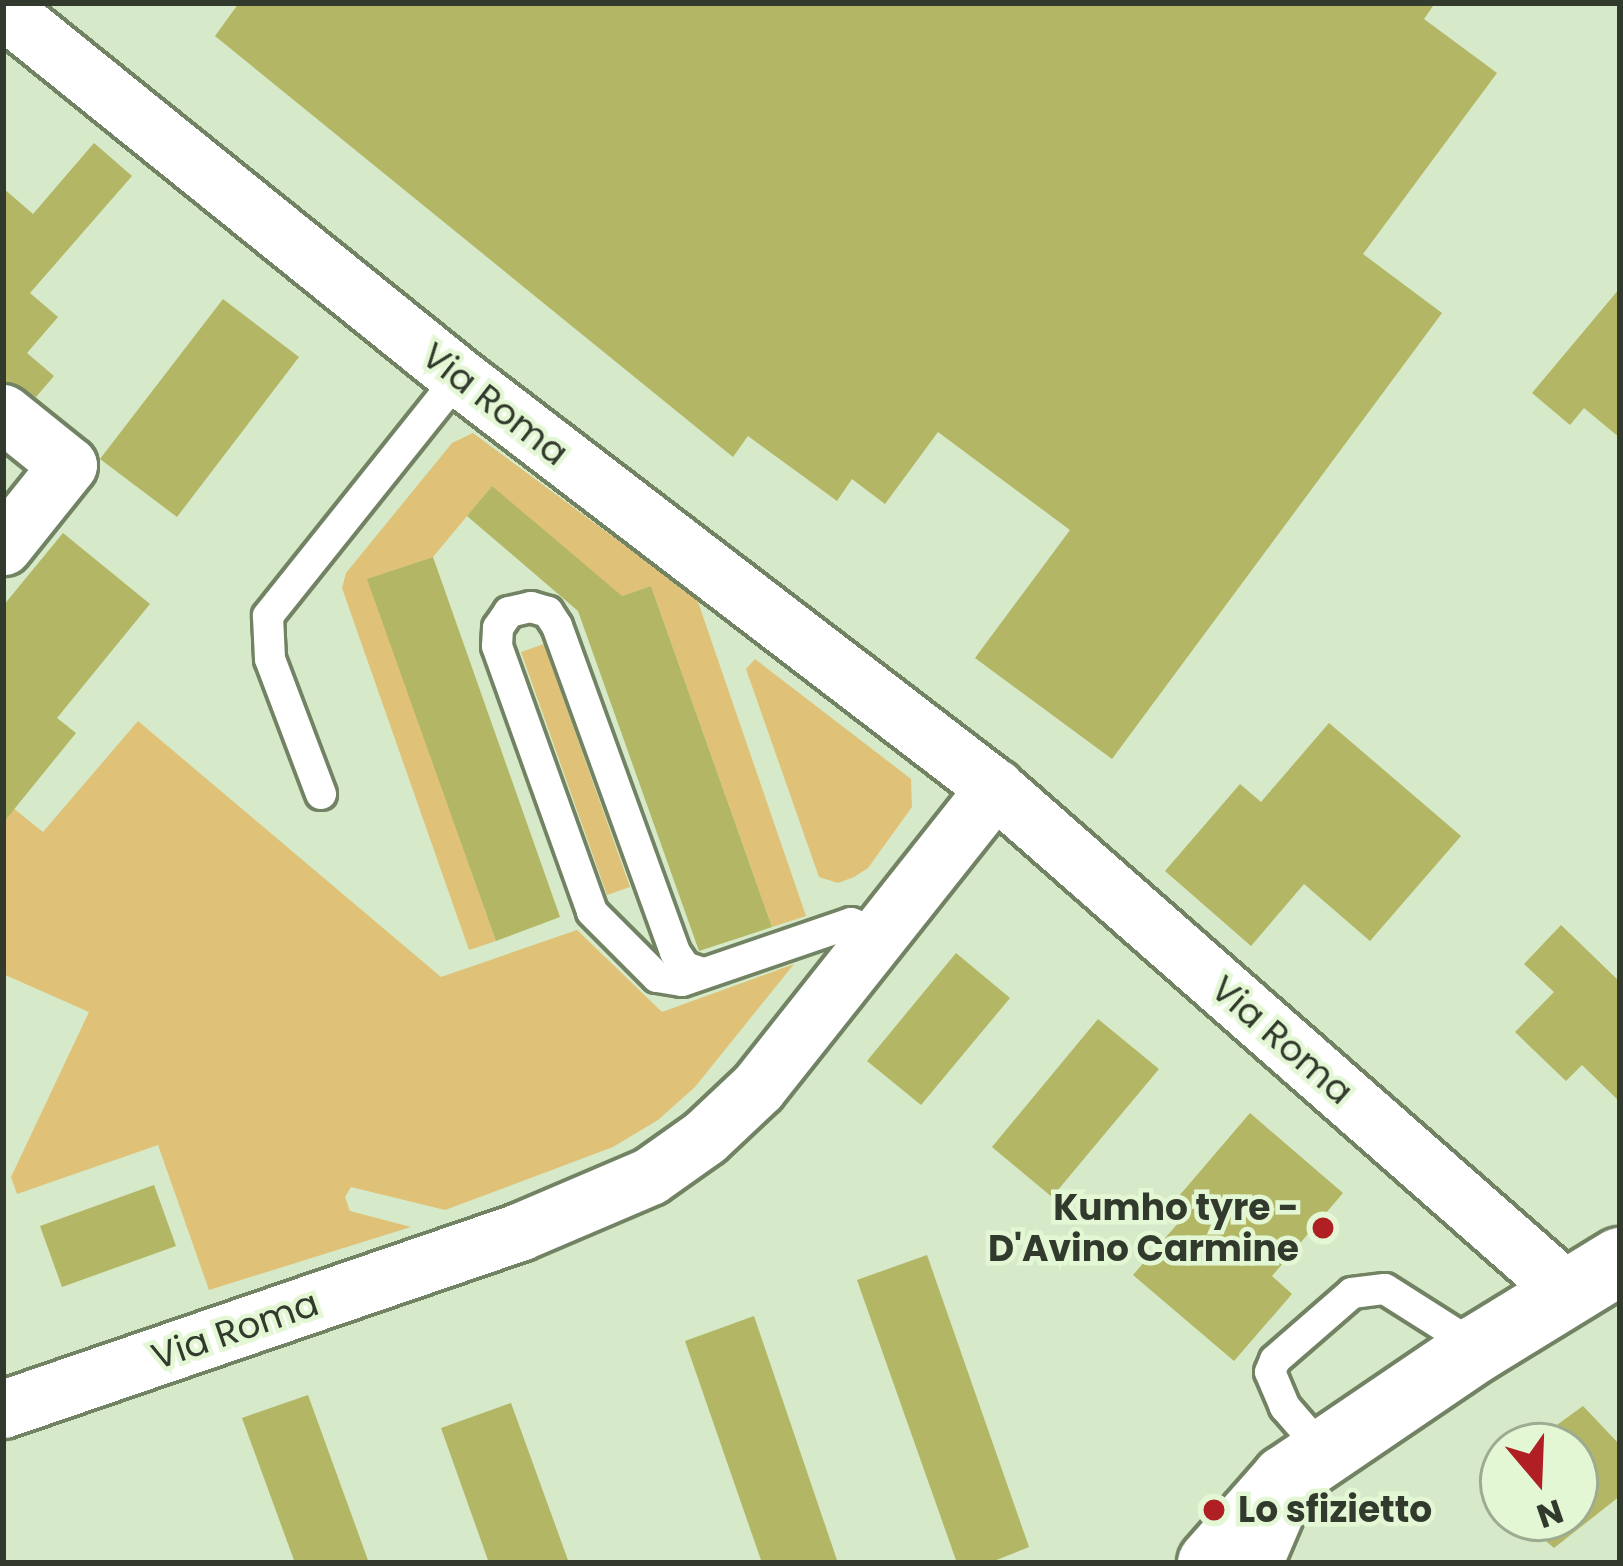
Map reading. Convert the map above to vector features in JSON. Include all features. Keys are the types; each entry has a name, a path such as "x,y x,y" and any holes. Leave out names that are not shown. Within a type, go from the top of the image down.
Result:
{"street":[{"name":"Via Roma","path":"3,9 459,377 995,788 1594,1276"},
{"path":"3,413 68,465 3,546"},
{"name":"Via Roma","path":"3,1409 519,1232 650,1176 705,1137 758,1087 995,788"},
{"path":"1210,1563 1305,1465 1594,1276"},
{"path":"1249,1563 1305,1465"}],"lane":[{"path":"321,794 270,659 268,616 459,377"},
{"path":"703,974 685,968 675,952 557,626 548,612 530,607 509,612 498,628 497,646 592,912 663,981 703,974 851,923 882,935"},
{"path":"1305,1465 1270,1372 1352,1293 1385,1289 1478,1348"}],"shaded area":[{"path":"473,433 697,599 806,916 772,927 651,586 578,611 492,486 433,557 368,579 496,941 469,950 342,588 346,573 452,443"},
{"path":"544,644 630,887 607,895 521,652"},
{"path":"755,659 911,779 912,807 868,868 854,877 838,883 819,877 746,669"},
{"path":"138,721 441,977 577,930 662,1012 794,964 695,1087 658,1120 613,1147 445,1210 351,1187 345,1197 350,1211 411,1227 209,1290 158,1145 17,1194 11,1177 89,1012 3,974 3,800 43,832"}],"building":[{"path":"239,3 1435,3 1424,19 1497,73 1363,254 1442,313 1112,759 975,658 1070,530 938,432 885,504 852,479 837,501 748,436 733,457 215,36"},
{"path":"94,143 132,176 30,293 58,317 27,353 54,376 36,397 3,381 3,188 33,214"},
{"path":"1620,288 1620,438 1584,408 1570,425 1532,393"},
{"path":"223,299 299,357 177,517 100,459"},
{"path":"492,486 622,596 651,586 772,927 699,951 578,611 467,516"},
{"path":"63,533 150,604 57,718 76,733 3,823 3,606"},
{"path":"433,557 560,917 496,941 367,579"},
{"path":"1329,723 1461,836 1370,941 1304,884 1251,946 1165,871 1240,784 1261,802"},
{"path":"1561,925 1620,982 1620,1102 1582,1065 1566,1081 1515,1032 1554,992 1524,964"},
{"path":"956,953 1010,998 921,1105 867,1061"},
{"path":"1098,1019 1159,1069 1052,1197 992,1147"},
{"path":"1250,1113 1343,1193 1272,1276 1292,1294 1234,1361 1133,1275 1180,1221 1167,1210"},
{"path":"154,1185 176,1246 62,1287 40,1226"},
{"path":"927,1255 1029,1547 989,1563 957,1563 857,1280"},
{"path":"754,1316 838,1563 762,1563 685,1341"},
{"path":"308,1395 369,1563 295,1563 242,1418"},
{"path":"511,1403 569,1563 489,1563 441,1428"},
{"path":"1583,1406 1598,1422 1561,1422"},
{"path":"1599,1423 1620,1445 1620,1496 1599,1513"}],"place":[{"name":"Kumho tyre - D'Avino Carmine","path":"1323,1228"},
{"name":"Lo sfizietto","path":"1214,1510"}]}
